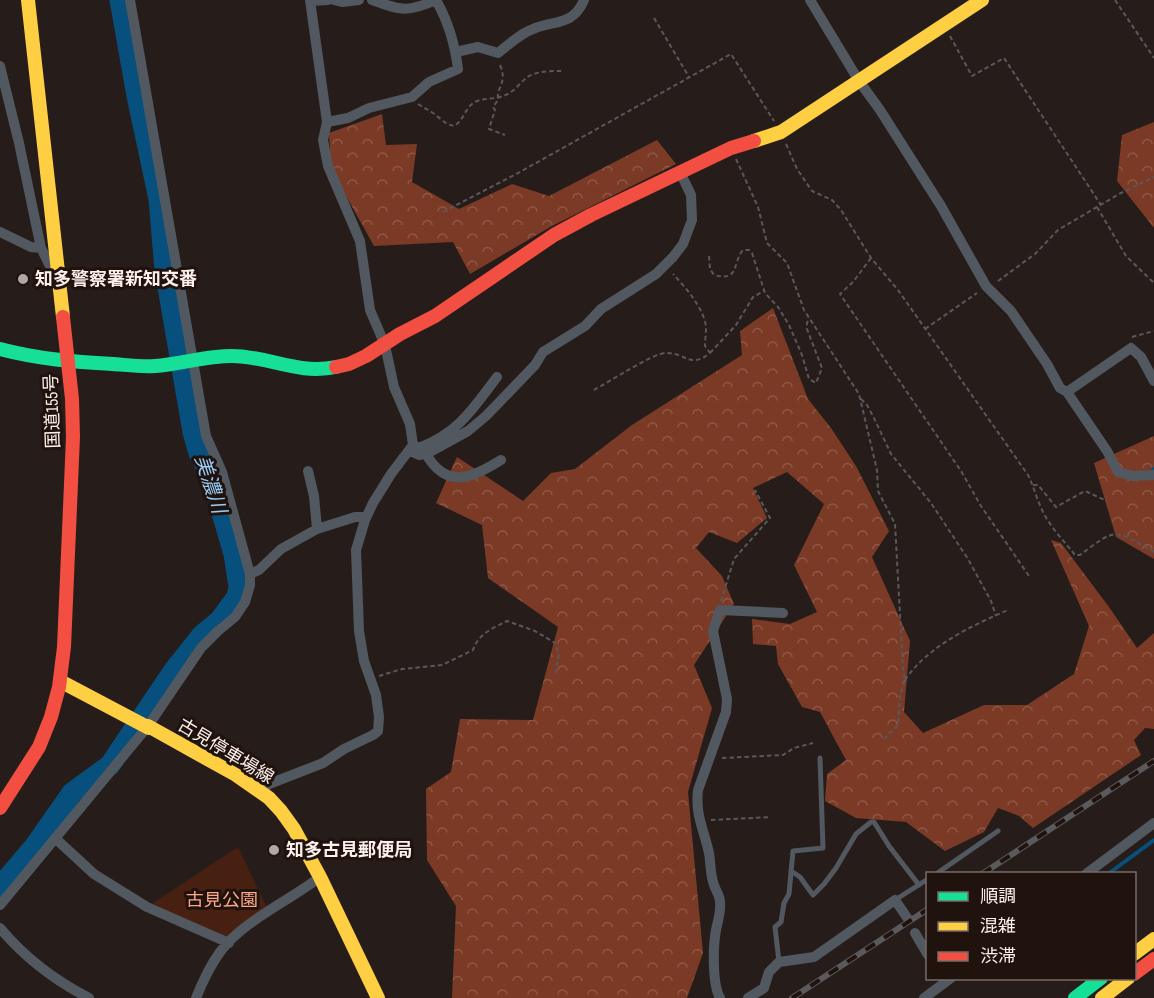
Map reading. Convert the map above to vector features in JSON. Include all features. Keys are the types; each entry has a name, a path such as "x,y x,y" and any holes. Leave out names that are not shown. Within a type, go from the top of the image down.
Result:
{"main road":[{"name":"国道155号","path":"0,807 41,742 49,725 60,681 73,437 72,399 62,290 28,0"},
{"path":"0,349 29,357 68,362 153,366 232,356 259,359 297,369 326,369 349,364 435,316 554,235 591,215 731,148 781,132 981,0"},
{"name":"古見停車場線","path":"60,681 236,775 269,798 294,829 321,877 378,998"},
{"path":"1136,952 1154,939"},
{"path":"1136,972 1154,959"},
{"path":"1075,998 1098,980"},
{"path":"1102,998 1125,980"}],"street":[{"path":"0,905 148,727 201,648 239,611 248,593 250,574 222,472 206,436 130,0"},
{"path":"260,792 269,784 323,763 378,731 376,695 364,661 359,631 356,550 366,517 391,474 411,448 410,424 394,387 385,345 370,310 360,241 328,166 323,140 327,122 311,0 328,0"},
{"path":"334,0 359,0"},
{"path":"327,122 348,118 369,108 410,98 429,82 458,69 456,52 436,0 423,6 400,10 372,0"},
{"path":"456,52 478,47 500,52 512,40 532,29 568,19 576,14 584,0"},
{"path":"810,0 859,81 941,206 987,287 1011,311 1047,364 1060,388 1067,392 1107,451 1118,472 1125,475 1154,475"},
{"path":"0,66 41,248 62,290"},
{"path":"411,448 418,455 426,454 468,431 486,416 535,365 543,352 579,331 610,303 642,284 665,264 683,244 692,220 691,195 680,172"},
{"path":"0,232 31,247 41,248"},
{"path":"1067,392 1131,348 1141,357 1154,381"},
{"path":"411,448 419,448 448,434 471,412 497,378"},
{"path":"426,454 434,466 443,473 463,478 477,475 501,460"},
{"path":"308,471 314,495 317,529"},
{"path":"250,574 259,570 281,549 317,529 355,517 366,517"},
{"path":"720,998 716,991 715,969 720,898 713,884 708,852 699,820 698,790 726,712 727,699 713,631 720,609 783,613"},
{"path":"1087,872 1154,823"},
{"path":"56,839 94,873 147,907 229,943"},
{"path":"196,998 219,953 229,943 254,922 321,877"},
{"path":"748,998 764,988 769,972 779,962 814,957 895,900 908,919"},
{"path":"0,928 28,958 60,983 89,998"},
{"path":"915,933 926,953"},
{"path":"924,998 945,980"}],"lane":[{"path":"779,962 776,927 781,922 784,903 789,894 793,851 823,848 820,758"},
{"path":"791,871 800,877 813,895 825,884 856,834 874,822 919,885"},
{"path":"937,872 998,831"},
{"path":"895,900 926,880"}],"path":[{"path":"1115,0 1154,58"},
{"path":"654,18 689,77"},
{"path":"944,25 972,76 1004,58 1101,205"},
{"path":"496,52 504,79 493,107 495,110 489,129 505,135"},
{"path":"442,212 731,54 781,132 797,169 812,191 832,201 841,210 871,258 926,329 1033,485 1046,518 1075,555 1080,555 1107,535 1119,534 1154,552"},
{"path":"410,98 447,124 454,126 477,101 508,94 528,77 545,72 562,71"},
{"path":"731,148 758,207 767,243 788,263 800,301 846,372 860,399 877,470 878,491 895,524 905,681"},
{"path":"926,329 1035,254 1058,230 1154,177"},
{"path":"1097,207 1126,256 1154,283"},
{"path":"710,256 710,269 714,275 724,278 730,276 735,270 743,250 749,250 755,257 765,291 789,326 802,355 809,379 816,383 822,368 807,329 809,318"},
{"path":"871,258 853,282 840,294 961,471 981,506 1029,576"},
{"path":"665,264 695,298 696,306 706,324 705,346 710,353"},
{"path":"594,390 652,357 666,352 693,361 700,360 710,353 736,325 753,297 765,291"},
{"path":"1131,348 1131,337 1154,331"},
{"path":"860,399 867,405 891,454 931,503 968,559 991,601 996,616"},
{"path":"1033,485 1038,485 1056,507 1085,491 1107,501"},
{"path":"720,609 723,589 734,559 770,518 755,490"},
{"path":"884,739 898,725 900,696 905,681 912,671 959,634 1008,610"},
{"path":"370,678 402,669 442,665 473,650 483,635 507,621 535,631 555,643 559,654 555,675"},
{"path":"710,758 783,755 794,748 813,743"},
{"path":"699,820 771,817"}],"green space":[{"path":"382,114 386,145 417,144 412,182 459,209 512,184 549,196 657,140 676,164 552,226 470,274 453,242 374,246 331,169 329,133"},
{"path":"1154,122 1154,228 1117,181 1122,135"},
{"path":"773,308 808,399 831,428 856,466 889,531 872,557 910,641 904,712 923,733 984,705 1027,705 1074,674 1089,626 1051,540 1061,543 1137,648 1154,633 1154,729 1145,728 1134,740 1141,755 1033,828 1019,816 998,808 984,832 945,851 906,822 856,818 825,801 827,774 846,760 820,712 802,707 778,664 776,646 753,644 752,619 790,624 817,612 794,565 824,504 787,472 753,488 767,518 737,543 709,532 696,548 722,576 734,604 694,665 712,708 688,792 703,953 687,998 452,998 456,906 427,860 426,789 451,772 460,719 533,720 558,627 488,578 482,525 436,503 457,457 523,501 551,473 575,469 632,425 742,355 740,331"},
{"path":"1154,436 1154,559 1116,537 1094,463"},
{"name":"古見公園","path":"238,847 269,912 229,943 147,907"}],"waterway":[{"name":"美濃川","path":"0,887 34,847 72,793 110,765 175,669 202,635 220,620 237,597 239,587 234,554 217,496 193,432 165,270 159,199 120,0"},
{"path":"1111,872 1154,840"}],"railway":[{"path":"985,872 1154,761"},
{"path":"792,998 926,910"}],"traffic: fast":[{"path":"0,349 56,360 139,366 232,356 308,369 336,367"},
{"path":"1075,998 1098,980"}],"traffic: slow":[{"path":"28,0 63,317"},
{"path":"754,141 781,132 982,0"},
{"path":"60,681 236,775 269,798 294,829 320,877 378,998"},
{"path":"1136,952 1154,939"},
{"path":"1102,998 1125,980"}],"traffic: jam":[{"path":"336,367 366,356 400,334 435,316 554,235 731,148 754,141"},
{"path":"0,808 39,747 51,717 59,687 64,647 73,437 72,399 63,317"},
{"path":"1136,972 1154,959"}],"place":[{"name":"知多警察署新知交番","path":"23,279"},
{"name":"知多古見郵便局","path":"274,850"}]}
